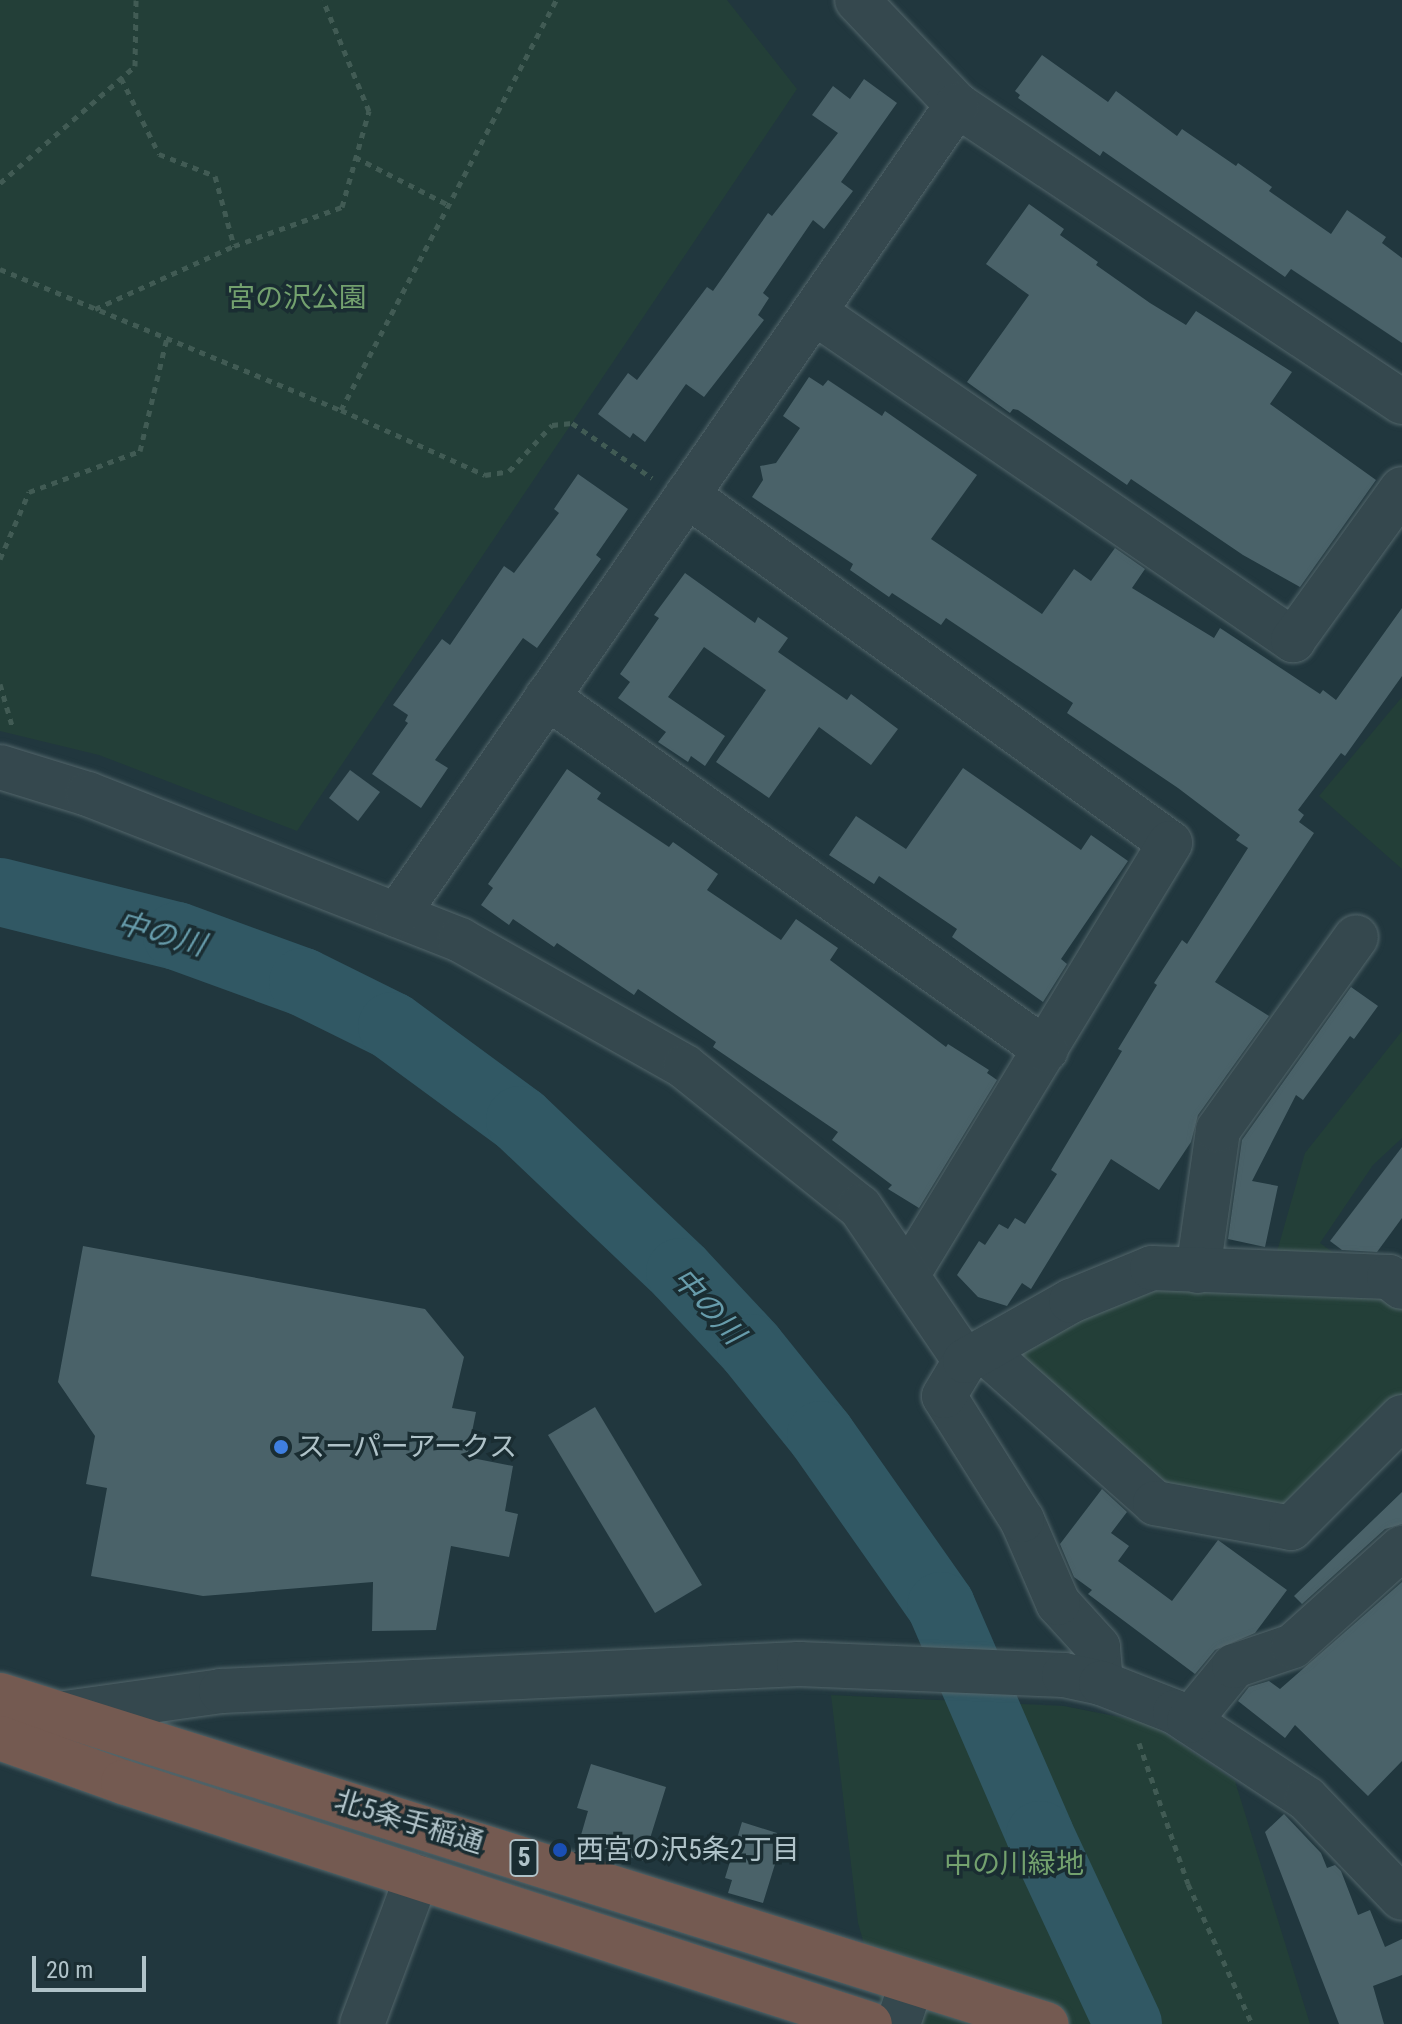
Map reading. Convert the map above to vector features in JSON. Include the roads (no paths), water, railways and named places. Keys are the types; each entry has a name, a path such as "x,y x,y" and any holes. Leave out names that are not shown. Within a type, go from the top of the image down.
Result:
{"highway":[{"name":"北5条手稲通","path":"0,1695 55,1715 433,1829 905,2004 1046,2024"},
{"name":"北5条手稲通","path":"0,1738 870,2024"}],"street":[{"path":"857,0 957,105 1402,402"},
{"path":"397,915 547,697 673,489 814,312 957,105"},
{"path":"814,312 1293,640 1402,489"},
{"path":"673,489 1170,843 908,1274"},
{"path":"547,697 1046,1050"},
{"path":"0,767 88,794 460,940 685,1067 860,1207 908,1274 974,1356 1155,1503 1291,1528 1402,1417"},
{"path":"1208,1272 1218,1130 1356,937"},
{"path":"1082,1679 1098,1647 1058,1603 1022,1520 944,1396 974,1356 1071,1301 1152,1268 1389,1277 1402,1287"},
{"path":"1189,1721 1234,1666 1293,1646 1402,1548"},
{"path":"55,1715 221,1691 799,1664 1082,1679 1189,1721 1307,1799 1402,1898"},
{"path":"362,2024 417,1877"}],"waterway":[{"name":"中の川","path":"0,892 177,936 303,982 392,1026 520,1120 680,1272 751,1348 821,1435 941,1606 1040,1835 1128,2024"}],"place":[{"name":"スーパーアークス","path":"281,1447"},
{"name":"西宮の沢5条2丁目","path":"560,1850"}],"park label":[{"name":"宮の沢公園","path":"297,298"},
{"name":"中の川緑地","path":"1014,1864"}]}
